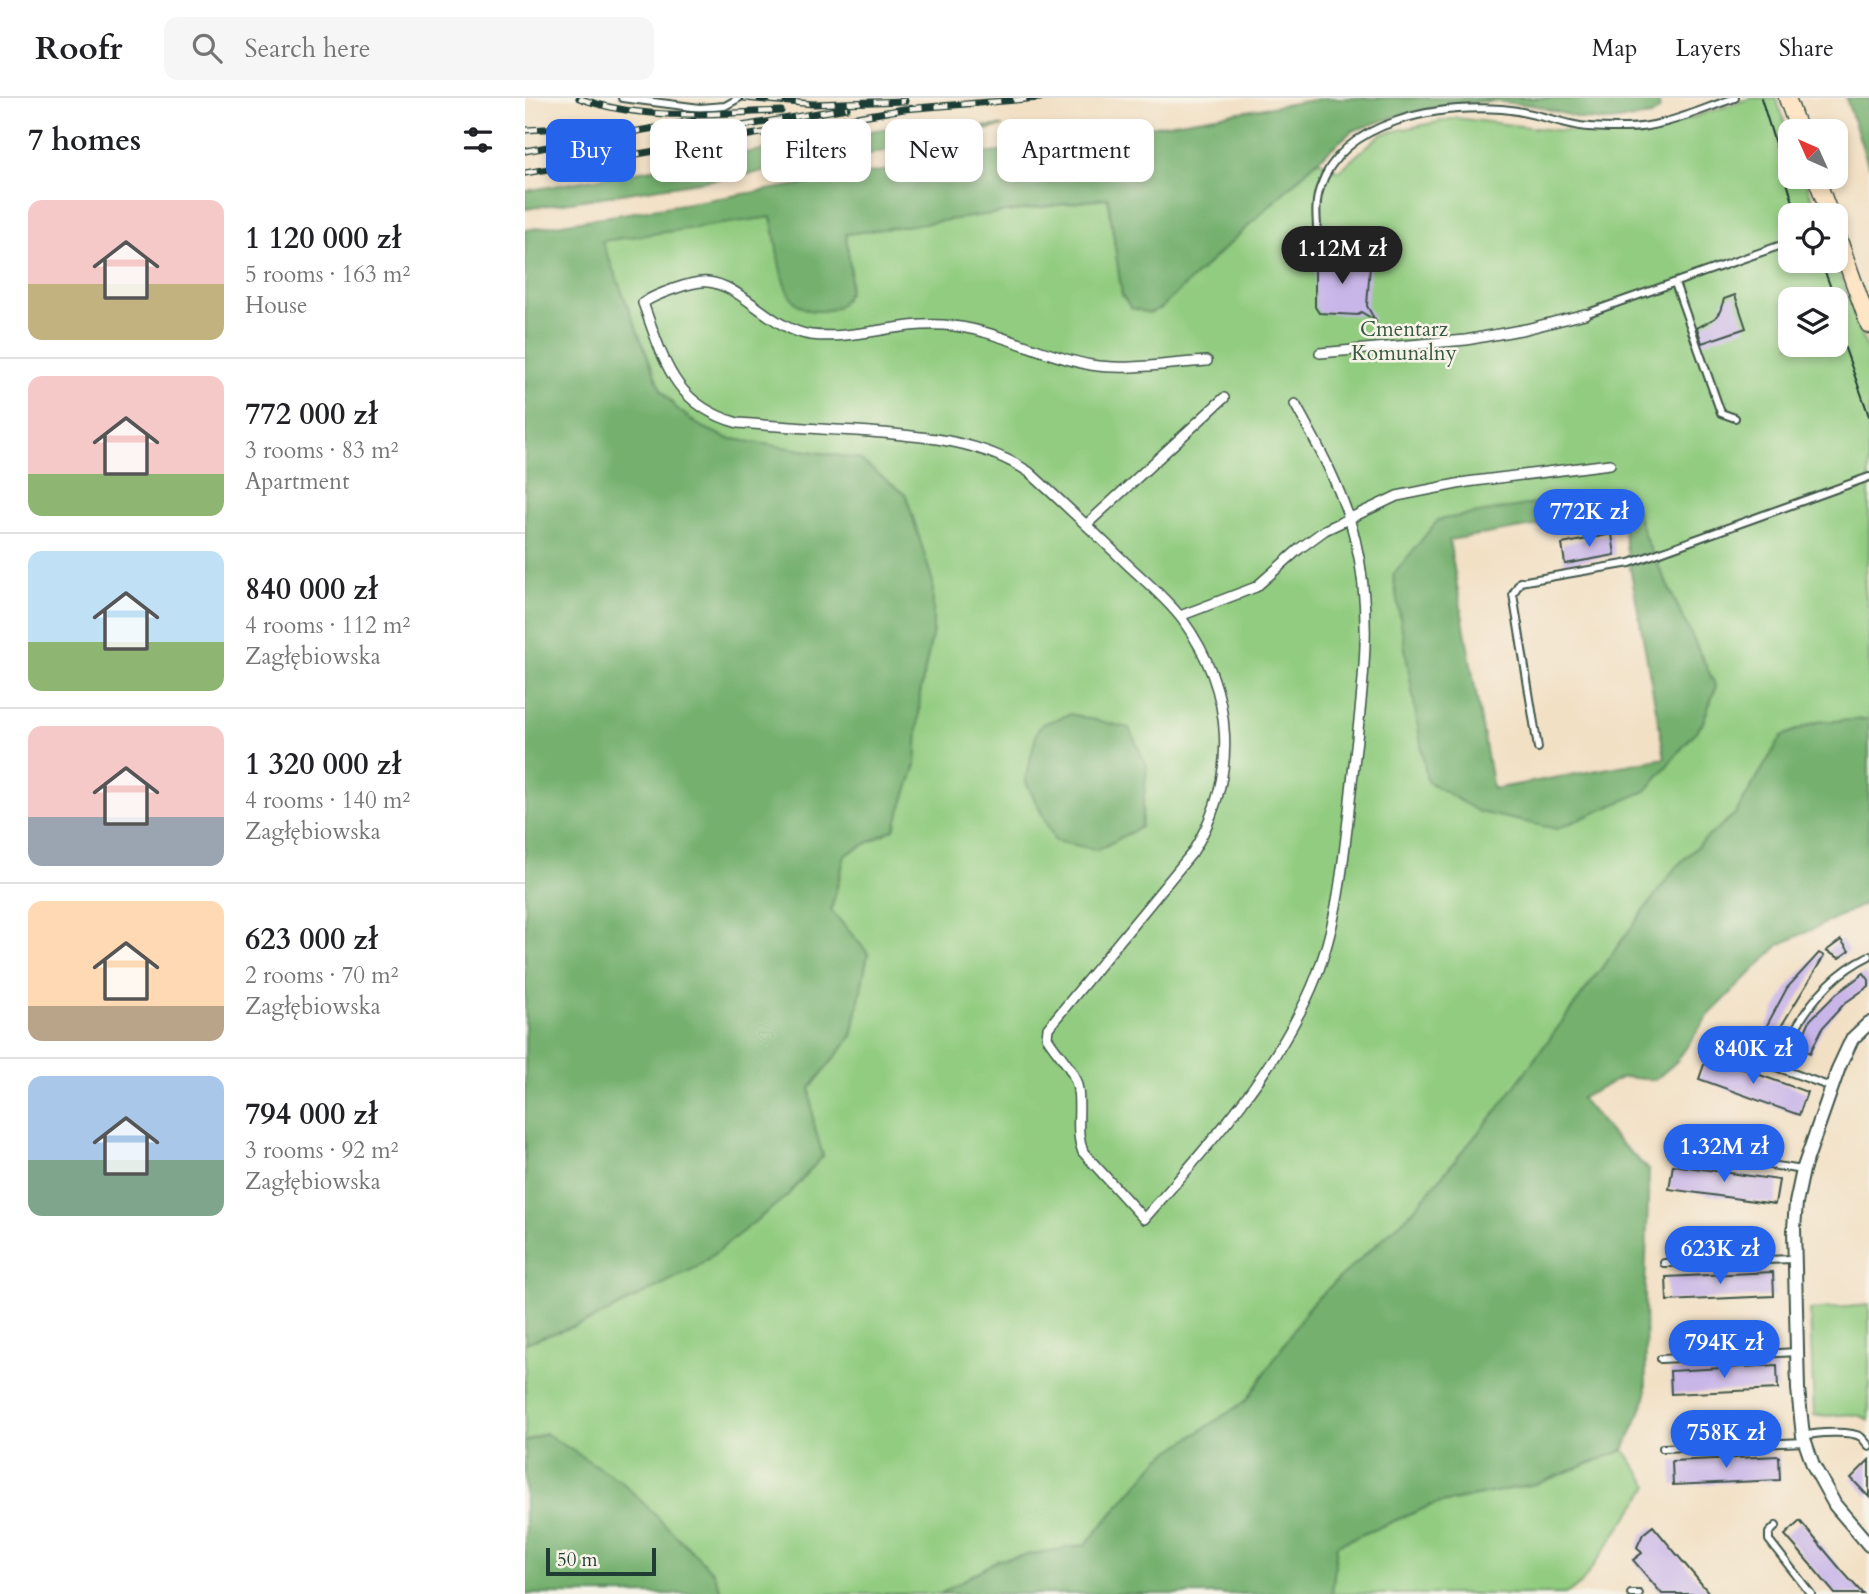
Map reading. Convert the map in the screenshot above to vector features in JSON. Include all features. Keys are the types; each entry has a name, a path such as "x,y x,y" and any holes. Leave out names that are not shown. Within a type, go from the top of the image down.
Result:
{"main road":[{"path":"1787,98 1795,119"},
{"path":"1848,266 1869,325"}],"street":[{"path":"1207,361 1091,365 986,332 940,324 865,333 810,335 787,327 736,294 706,281 687,285 643,303 672,375 693,402 709,414 738,423 947,440 983,449 1029,471 1180,616 1206,660 1220,701 1225,749 1223,779 1215,808 1192,853 1048,1028 1047,1037 1075,1079 1078,1090 1079,1143 1083,1152 1144,1219 1237,1113 1260,1081 1307,997 1332,924 1341,887 1366,663 1362,583 1356,542 1336,483 1295,404"},
{"path":"1320,353 1466,340 1585,314"},
{"path":"1087,524 1224,398"},
{"path":"1180,616 1255,587 1299,548 1325,530 1397,496 1426,489 1610,464"},
{"path":"1869,1023 1852,1039 1803,1170 1796,1203 1795,1259 1798,1389 1804,1439 1813,1465 1835,1505 1869,1545"}],"lane":[{"path":"622,98 701,108 725,106 739,98"},
{"path":"1318,241 1316,208 1320,188 1329,168 1336,157 1353,142 1374,128 1393,121 1462,109 1503,109 1582,126 1646,127 1735,98"},
{"path":"1585,314 1778,246"},
{"path":"1675,284 1721,413 1735,418"},
{"path":"1538,748 1513,594 1520,583 1630,563 1869,477"},
{"path":"1790,1039 1802,1015 1828,984 1869,956"},
{"path":"1724,1048 1832,1087"},
{"path":"1691,1153 1803,1170"},
{"path":"1664,1263 1795,1259"},
{"path":"1661,1359 1799,1352"},
{"path":"1663,1448 1804,1439 1814,1434 1854,1434 1869,1446"},
{"path":"1776,1525 1769,1534 1769,1540 1811,1594"},
{"path":"1632,1594 1639,1594"}],"green space":[{"path":"1325,98 1657,98 1660,109 1651,116 1609,121 1583,119 1532,105 1490,101 1454,104 1400,115 1352,131 1160,309 1149,313 1131,308 1122,295 1108,198 846,234 850,270 847,294 842,303 832,309 817,311 798,305 786,288 771,217 602,241 661,390 676,408 698,425 726,438 859,459 906,495 933,582 933,630 920,694 916,765 894,829 845,855 831,910 868,953 852,1036 810,1088 814,1125 823,1156 787,1196 699,1266 592,1320 525,1343 525,230 816,182 871,182 871,173 885,171 885,182 983,182 983,154 997,152 997,182 1154,182 1154,126"},
{"name":"Cmentarz Komunalny","path":"1751,98 1776,98 1783,119 1778,119 1778,189 1808,189 1814,203 1778,203 1778,273 1839,273 1844,287 1778,287 1778,357 1848,357 1848,297 1869,355 1869,557 1865,583 1869,608 1869,719 1817,722 1782,736 1736,813 1676,867 1495,1113 1410,1214 1311,1304 1247,1400 1160,1458 1085,1545 998,1560 940,1594 722,1594 712,1572 545,1433 525,1442 525,1343 592,1320 823,1156 814,1125 810,1088 852,1036 868,954 831,911 845,855 920,694 933,630 859,459 726,438 698,425 676,408 661,390 601,241 771,217 789,293 851,272 845,234 1108,198 1122,295 1160,309 1318,160 1339,171 1381,134 1456,118 1552,130 1643,134","holes":["1631,496 1646,540 1716,687 1702,725 1646,790 1557,829 1427,781 1438,520"]},
{"path":"1846,98 1869,98 1869,167"},
{"path":"983,126 997,126 997,127 983,130"},
{"path":"885,129 885,151 871,154 871,131"},
{"path":"761,150 761,172 747,174 747,152"},
{"path":"650,169 650,182 698,182 525,209 525,191 577,182 636,182 636,172"},
{"path":"1614,490 1631,496 1646,540 1716,687 1702,724 1646,791 1557,829 1479,812 1427,781 1393,575 1438,520","holes":["1620,512 1665,758 1493,789 1449,540"]},
{"path":"1070,714 1129,728 1147,766 1141,827 1098,850 1055,841 1025,780 1037,732 1042,724"},
{"path":"1869,719 1869,902 1779,945 1707,1017 1677,1061 1655,1080 1623,1077 1581,1098 1615,1138 1649,1170 1645,1289 1646,1397 1624,1450 1539,1483 1432,1505 1337,1545 1332,1594 940,1594 998,1560 1085,1545 1160,1458 1247,1400 1311,1304 1410,1214 1495,1113 1676,867 1736,813 1782,736 1817,722"},
{"path":"1869,1305 1869,1421 1850,1414 1814,1415 1810,1310"},
{"path":"545,1433 622,1482 713,1572 722,1594 525,1594 525,1442"},
{"path":"1624,1450 1649,1486 1580,1585 1565,1594 1332,1594 1337,1545 1432,1505 1539,1483"}],"building":[{"path":"1321,258 1364,259 1370,265 1367,306 1375,320 1361,312 1358,315 1319,313 1315,307 1315,264"},
{"path":"1735,295 1746,328 1702,343 1697,328 1715,318 1724,299"},
{"path":"1612,534 1615,555 1565,564 1562,544"},
{"path":"1841,940 1849,951 1839,958 1826,951"},
{"path":"1819,953 1824,956 1777,1033 1766,1027 1787,988"},
{"path":"1864,973 1869,980 1869,986 1845,1003 1823,1027 1810,1053 1798,1047 1810,1020 1836,994"},
{"path":"1707,1056 1807,1092 1799,1115 1699,1079"},
{"path":"1673,1165 1779,1180 1775,1204 1669,1189"},
{"path":"1773,1272 1774,1296 1667,1301 1666,1277"},
{"path":"1777,1365 1778,1389 1671,1394 1670,1371"},
{"path":"1779,1456 1780,1480 1673,1485 1672,1461"},
{"path":"1869,1460 1869,1497 1851,1478"},
{"path":"1800,1521 1863,1594 1835,1594 1785,1535"},
{"path":"1653,1526 1710,1594 1662,1594 1633,1560 1642,1553 1637,1547 1643,1534"}],"tram line":[{"path":"1761,98 1793,203"},
{"path":"1825,273 1831,287"},
{"path":"1848,357 1869,416"}],"railway":[{"path":"579,98 603,106 653,113 781,111"},
{"path":"744,98 813,104 905,101"},
{"path":"525,173 904,109 1040,98"},
{"path":"747,125 847,108"},
{"path":"525,130 546,129"},
{"path":"525,151 650,129"}]}
